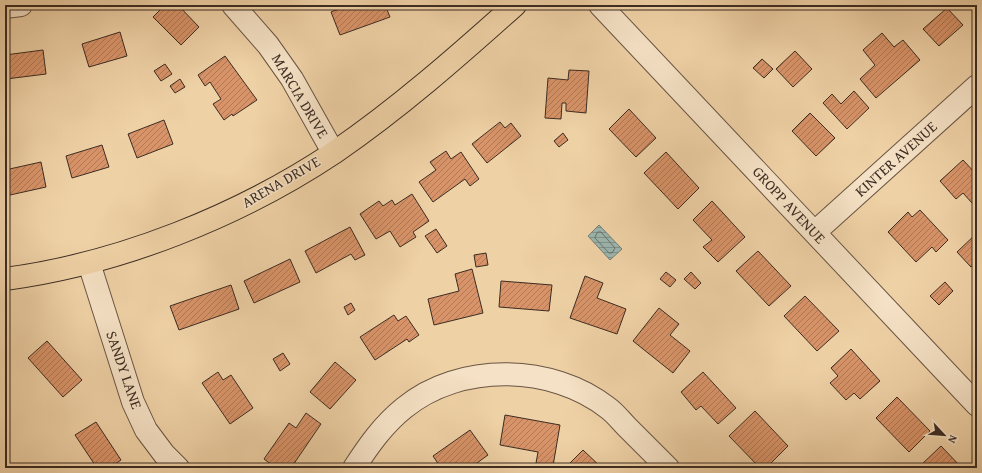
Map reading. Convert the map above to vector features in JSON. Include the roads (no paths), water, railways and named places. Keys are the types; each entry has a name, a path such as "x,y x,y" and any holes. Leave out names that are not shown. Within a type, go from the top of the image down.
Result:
{"main road":[{"name":"ARENA DRIVE","path":"5,279 90,263 213,220 275,188 333,152 445,68 515,5"}],"street":[{"path":"5,7 21,5"},
{"name":"MARCIA DRIVE","path":"233,5 268,45 292,79 333,152"},
{"name":"GROPP AVENUE","path":"600,5 977,405"},
{"name":"KINTER AVENUE","path":"815,232 977,86"},
{"name":"SANDY LANE","path":"90,263 133,402 146,430 164,454 178,468"},
{"path":"354,468 383,427 406,407 434,390 464,379 494,374 524,375 553,380 581,391 608,408 668,468"}],"water":[{"path":"599,225 622,249 610,260 588,236"}]}
